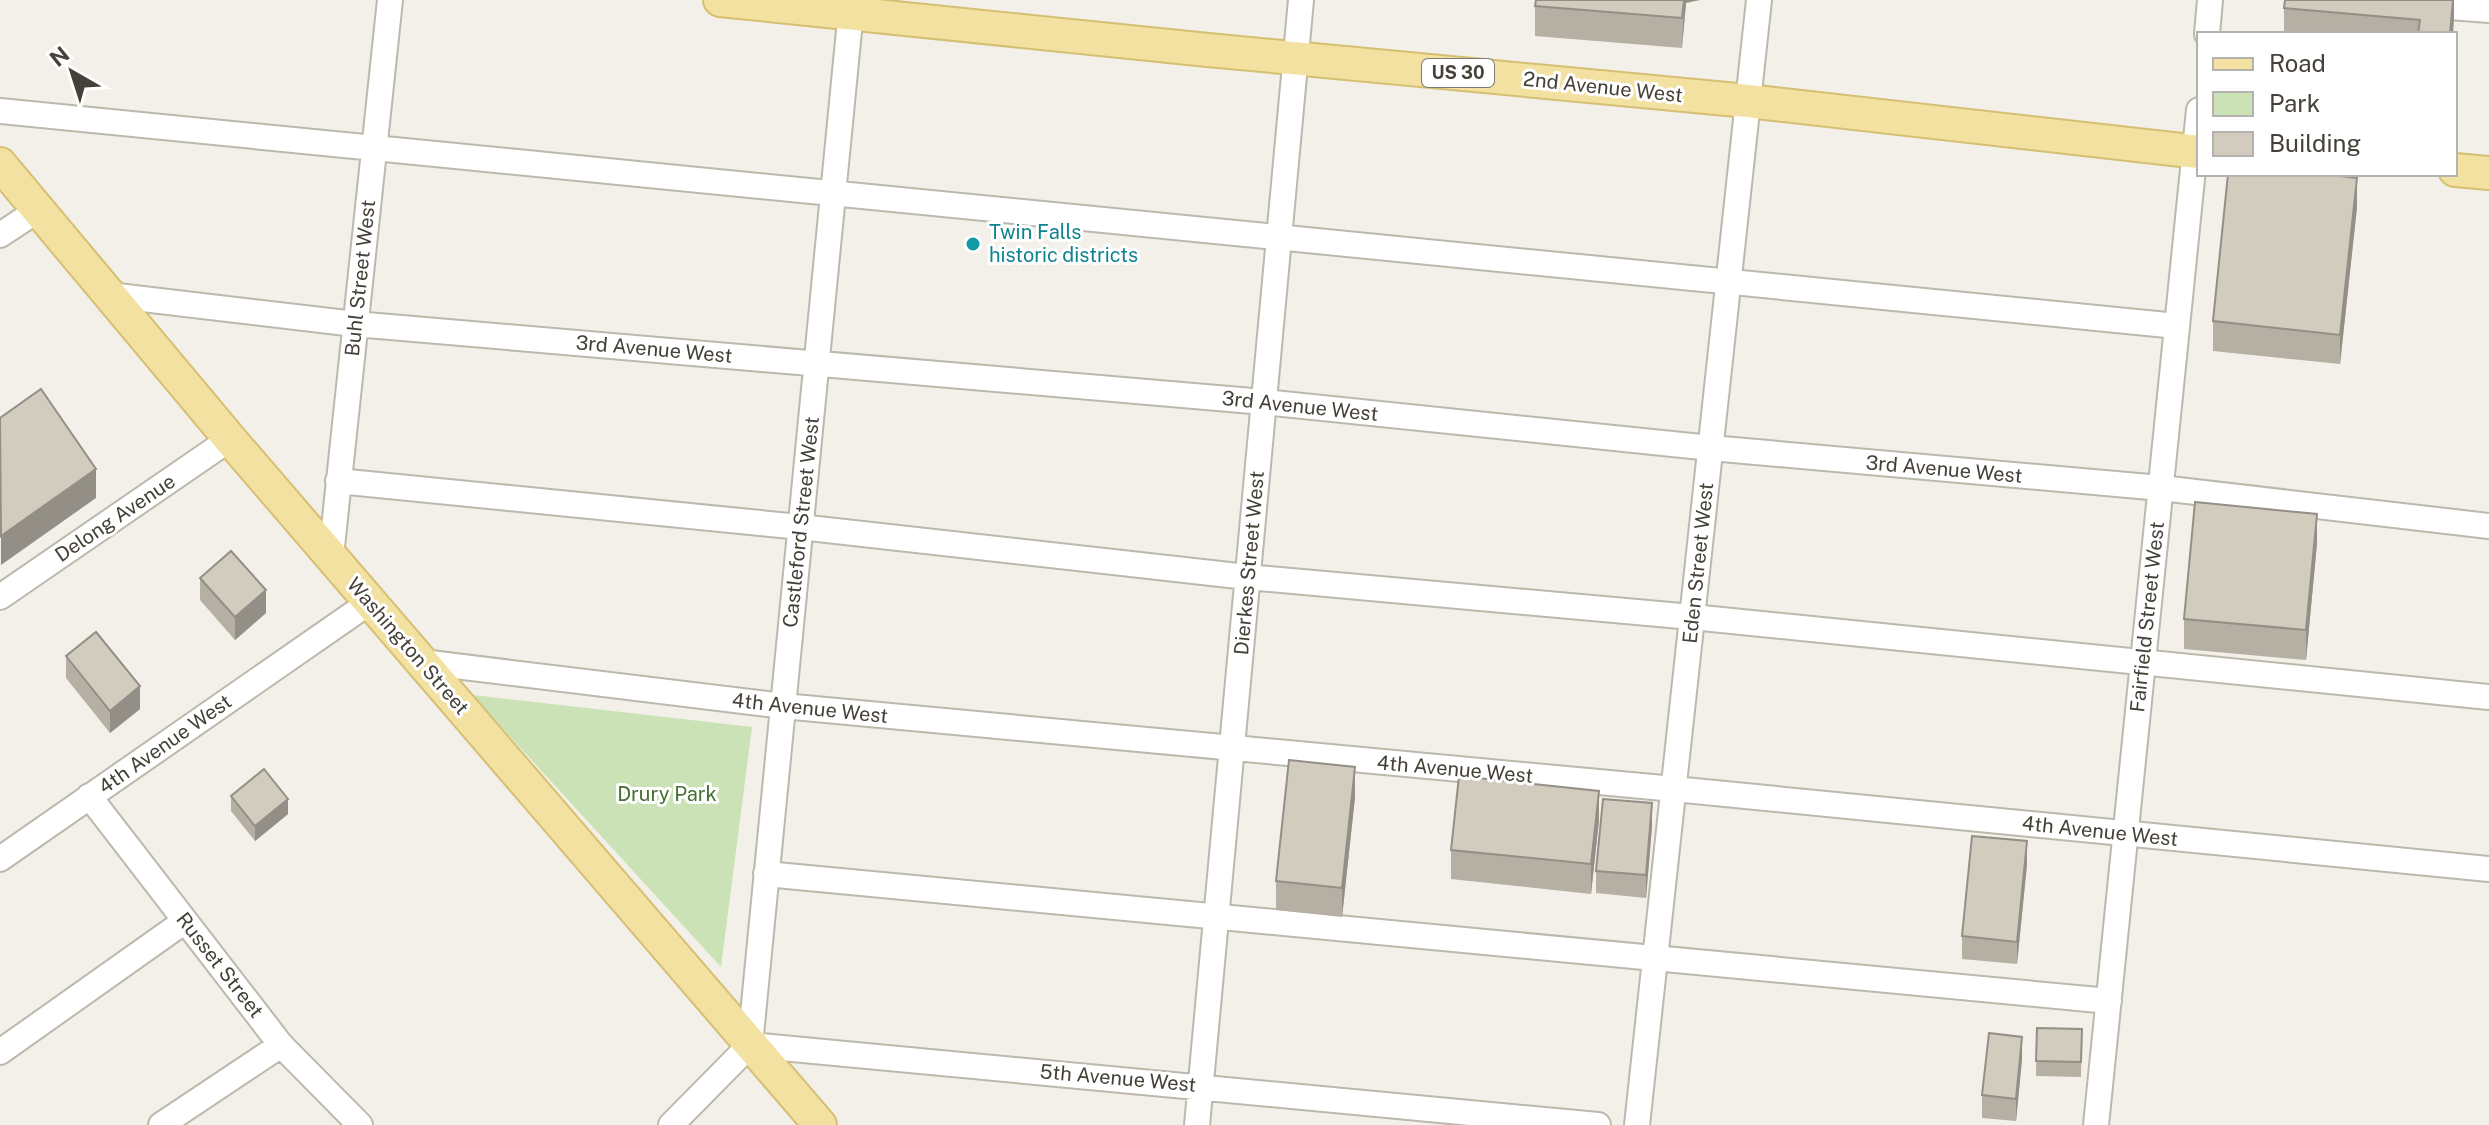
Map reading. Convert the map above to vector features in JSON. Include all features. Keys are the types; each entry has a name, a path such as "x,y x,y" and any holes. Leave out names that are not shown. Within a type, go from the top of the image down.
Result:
{"main road":[{"name":"2nd Avenue West","path":"720,0 852,6 1296,57 1748,101 2197,152"},
{"name":"Washington Street","path":"0,164 230,439 820,1125"},
{"path":"2457,170 2489,173"}],"street":[{"name":"Buhl Street West","path":"331,556 390,0"},
{"name":"Dierkes Street West","path":"1197,1125 1301,0"},
{"name":"Eden Street West","path":"1637,1125 1759,0"},
{"path":"2207,32 2210,0"},
{"path":"2358,0 2489,10"},
{"name":"Castleford Street West","path":"750,1045 852,6"},
{"path":"0,111 2177,326"},
{"name":"Fairfield Street West","path":"2096,1125 2197,152"},
{"path":"0,235 38,210"},
{"name":"3rd Avenue West","path":"109,295 355,324 1264,402 1711,448 2161,488 2489,526"},
{"name":"Delong Avenue","path":"0,597 230,439"},
{"path":"338,481 800,527 1247,577 1692,617 2489,697"},
{"name":"4th Avenue West","path":"0,859 370,602"},
{"name":"4th Avenue West","path":"422,662 783,706 2489,869"},
{"name":"Russet Street","path":"89,796 281,1045 360,1125"},
{"path":"766,874 2109,1001"},
{"path":"0,1052 185,921"},
{"path":"161,1125 281,1045"},
{"path":"671,1125 750,1045"},
{"name":"5th Avenue West","path":"750,1045 1598,1125"}],"green space":[{"name":"Drury Park","path":"472,695 752,727 721,967"}],"building":[{"path":"1536,0 1684,0 1682,18 1535,6"},
{"path":"2285,0 2453,0 2450,32 2418,32 2420,20 2284,8"},
{"path":"2228,176 2357,178 2340,335 2213,321"},
{"path":"41,389 96,469 1,536 0,418"},
{"path":"2195,502 2317,514 2306,630 2184,619"},
{"path":"231,551 266,590 235,617 200,578"},
{"path":"96,632 140,686 110,711 66,656"},
{"path":"1289,760 1355,767 1342,888 1276,881"},
{"path":"264,769 288,799 255,826 231,796"},
{"path":"1459,776 1599,791 1591,864 1451,850"},
{"path":"1603,799 1652,803 1646,875 1596,871"},
{"path":"1972,836 2027,841 2017,942 1962,936"},
{"path":"2037,1028 2082,1029 2081,1062 2036,1061"},
{"path":"1989,1033 2022,1037 2016,1099 1982,1095"}],"place":[{"name":"Twin Falls historic districts","path":"973,244"}]}
